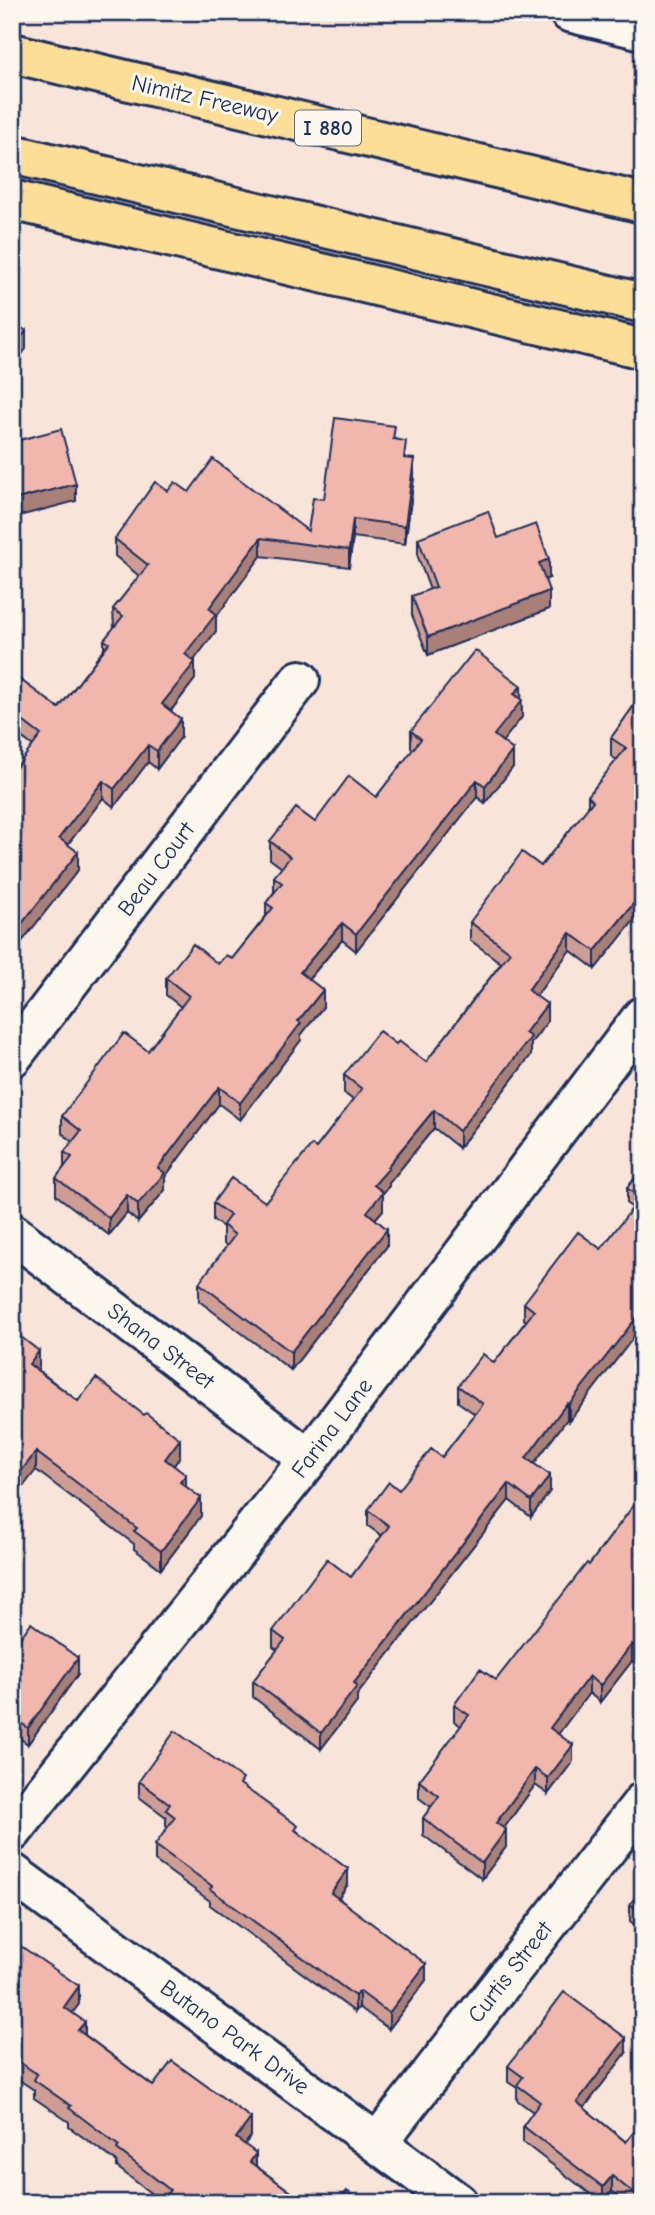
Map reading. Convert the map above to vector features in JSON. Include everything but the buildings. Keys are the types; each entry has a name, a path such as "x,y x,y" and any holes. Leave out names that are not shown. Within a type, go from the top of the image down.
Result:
{"highway":[{"name":"Nimitz Freeway","path":"12,53 643,203"},
{"path":"12,154 643,303"},
{"path":"12,200 643,349"}],"street":[{"path":"569,12 643,30"},
{"name":"Beau Court","path":"12,1057 300,680"},
{"name":"Farina Lane","path":"12,1832 309,1459 643,1016"},
{"name":"Shana Street","path":"12,1233 309,1459"},
{"name":"Curtis Street","path":"378,2142 643,1802"},
{"name":"Butano Park Drive","path":"12,1872 458,2203"}]}
